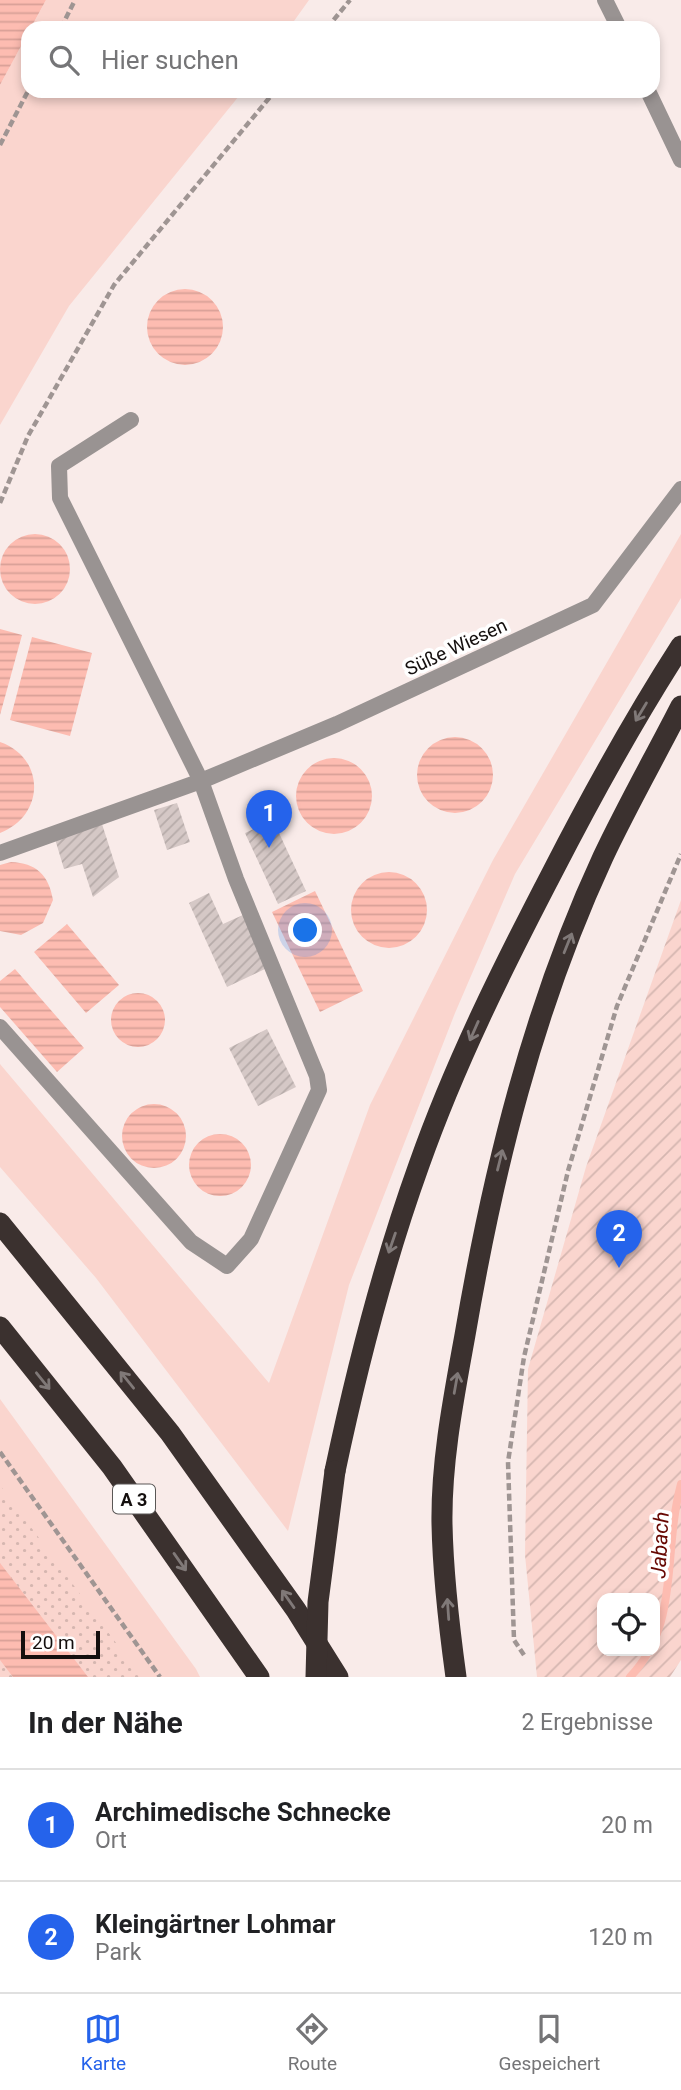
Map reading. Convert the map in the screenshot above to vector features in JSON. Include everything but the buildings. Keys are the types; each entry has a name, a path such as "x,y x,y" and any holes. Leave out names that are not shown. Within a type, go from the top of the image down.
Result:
{"highway":[{"path":"316,1677 319,1589 335,1471 356,1367 385,1265 419,1164 458,1066 502,969 585,809 681,646"},
{"path":"456,1677 449,1623 442,1522 451,1415 482,1234 511,1115 552,982 603,858 681,706"},
{"path":"0,1223 170,1433 296,1611 338,1677"},
{"name":"A 3","path":"0,1327 112,1467 259,1677"}],"lane":[{"path":"606,0 616,21"},
{"path":"652,98 681,160"},
{"path":"0,1027 191,1242 227,1266 251,1239 319,1090 317,1076 236,879 201,782 60,498 59,466 131,420"},
{"name":"Süße Wiesen","path":"0,853 201,782 337,724 593,605 681,489"}],"path":[{"path":"64,21 75,0"},
{"path":"333,21 350,0"},
{"path":"0,145 24,98"},
{"path":"0,503 28,436 114,285 269,98"},
{"path":"524,1655 514,1640 508,1503 508,1462 524,1357 568,1171 617,1006 681,854"},
{"path":"0,1452 160,1677"}],"shaded area":[{"path":"0,0 46,0 35,21 21,21 21,46 0,85"},
{"path":"46,0 309,0 294,21 35,21"},
{"path":"21,46 21,98 237,98 69,306 0,425 0,85"},
{"path":"185,289 199,292 212,300 220,313 223,327 220,341 212,354 199,362 185,365 171,362 158,354 150,341 147,327 150,313 158,300 171,292"},
{"path":"42,534 55,540 64,549 68,555 68,583 60,594 49,602 28,604 10,594 2,583 0,562 10,544 21,536"},
{"path":"681,534 681,598 515,874 455,1013 349,1285 288,1531 96,1278 0,1167 0,1064 269,1383 370,1105 493,860"},
{"path":"0,629 22,635 0,715"},
{"path":"32,637 92,653 70,736 10,720"},
{"path":"448,737 462,737 476,743 487,754 493,775 490,790 482,802 462,813 448,813 434,807 423,796 417,782 417,768 423,754 434,743"},
{"path":"0,742 15,750 26,761 32,773 34,787 32,801 25,814 15,825 0,833"},
{"path":"327,758 341,758 355,764 366,775 372,796 369,811 361,823 341,834 327,834 313,828 302,817 296,803 296,789 302,775 313,764"},
{"path":"11,862 28,865 40,872 45,877 53,900 43,923 21,935 0,931 0,865"},
{"path":"382,872 396,872 410,878 421,889 427,910 424,925 416,937 396,948 382,948 368,942 357,931 351,917 351,903 357,889 368,878"},
{"path":"315,891 363,991 320,1012 272,912"},
{"path":"681,900 681,1660 670,1677 537,1677 525,1555 528,1369 586,1167"},
{"path":"67,924 119,985 86,1013 34,952"},
{"path":"15,969 84,1048 57,1072 0,1007 0,981"},
{"path":"138,993 157,1001 165,1020 157,1039 138,1047 119,1039 111,1020 119,1001"},
{"path":"154,1104 177,1113 186,1136 177,1159 154,1168 131,1159 122,1136 131,1113"},
{"path":"220,1134 232,1136 242,1143 249,1153 249,1177 242,1187 232,1194 220,1196 208,1194 198,1187 191,1177 189,1165 191,1153 198,1143 208,1136"},
{"path":"0,1399 200,1677 88,1677 0,1563"},
{"path":"0,1485 141,1677 0,1677"},
{"path":"0,1563 88,1677 13,1677 0,1660"}],"waterway":[{"name":"Jabach","path":"630,1677 646,1656 664,1611 675,1510 681,1484"}],"place":[{"name":"Archimedische Schnecke","path":"269,848"},
{"name":"Kleingärtner Lohmar","path":"619,1268"}]}
